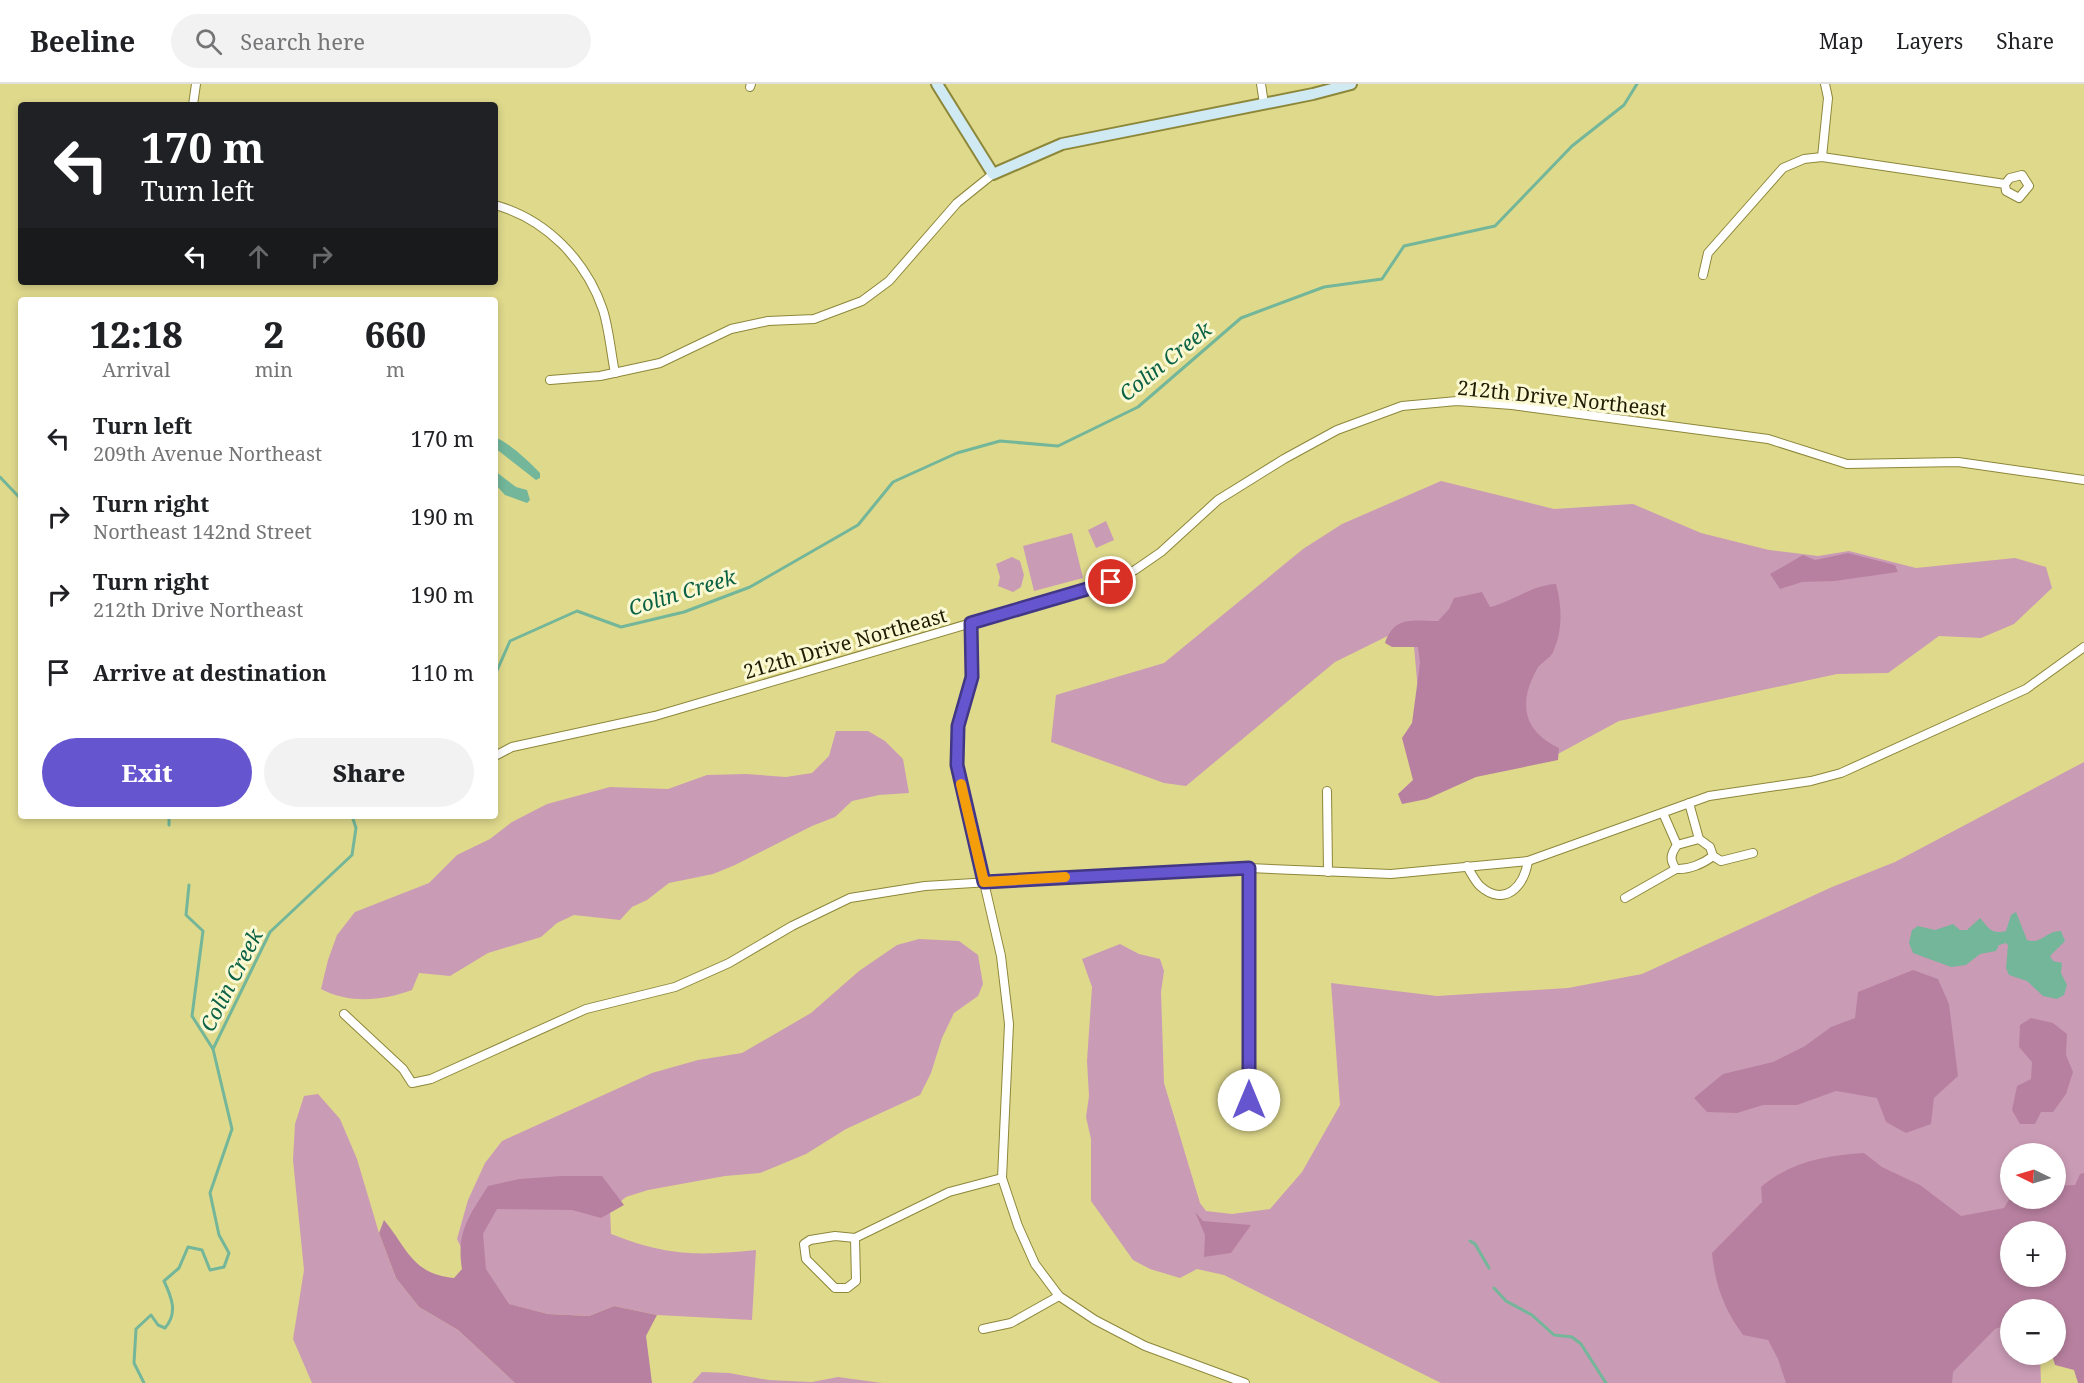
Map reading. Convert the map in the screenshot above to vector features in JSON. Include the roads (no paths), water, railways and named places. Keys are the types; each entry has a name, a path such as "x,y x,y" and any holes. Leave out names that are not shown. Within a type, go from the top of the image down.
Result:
{"street":[{"path":"193,102 196,84"},
{"path":"937,84 993,174"},
{"path":"1261,84 1264,104"},
{"path":"550,380 615,373 660,363 731,329 768,321 814,319 862,301 889,281 957,203 993,174 1062,144 1264,104 1351,84"},
{"path":"1822,158 1828,98 1825,84"},
{"path":"1703,275 1708,253 1783,168 1804,159 1822,158 2005,184"},
{"path":"498,206 531,220 566,247 591,282 603,312 615,373"},
{"name":"212th Drive Northeast","path":"498,754 512,747 655,716 1111,582 1135,570 1161,552 1227,494 1337,429 1402,406 1457,401 1512,405 1768,439 1847,464 1958,462 2084,480"},
{"path":"971,623 972,677 958,726 957,765 1001,956 1009,1024 1002,1178 1017,1226 1035,1264 1059,1296 1095,1320 1145,1346 1245,1383"},
{"path":"344,1014 403,1069 412,1083 431,1079 586,1009 675,987 729,963 792,926 850,898 925,886 984,882 1249,868 1391,874 1528,861 1709,796 1811,781 1841,773 2026,689 2084,647"},
{"path":"1327,791 1328,872"},
{"path":"1689,803 1699,839 1710,847 1713,856 1721,861 1753,853"},
{"path":"1663,813 1677,845"},
{"path":"1676,869 1671,862 1671,854 1677,845 1699,839"},
{"path":"1625,898 1676,869 1683,870 1713,856"},
{"path":"1467,866 1478,885 1491,893 1505,894 1517,890 1526,877 1528,861"},
{"path":"1249,868 1249,1100"},
{"path":"855,1238 856,1281 847,1288 835,1288 806,1259 804,1244 810,1240 835,1236 855,1238 949,1192 1002,1178"},
{"path":"983,1329 1011,1323 1059,1296"}],"waterway":[{"name":"Colin Creek","path":"498,668 510,641 577,611 621,627 684,612 750,587 858,525 893,482 957,453 1000,441 1058,446 1138,407 1241,318 1324,287 1382,279 1404,246 1495,226 1572,146 1624,105 1637,84"},
{"path":"0,477 18,496"},
{"path":"169,819 169,825"},
{"name":"Colin Creek","path":"213,1049 270,932 352,855 356,828 353,819"},
{"path":"144,1383 134,1363 136,1329 151,1315 158,1325 165,1328 169,1322 173,1311 164,1281 179,1268 188,1247 202,1250 210,1270 224,1267 229,1253 219,1235 210,1193 232,1129 213,1049 192,1016 203,931 186,915 189,885"},
{"path":"1470,1241 1475,1244 1489,1268"},
{"path":"1494,1288 1506,1301 1532,1315 1554,1335 1572,1337 1581,1344 1606,1383"}]}
